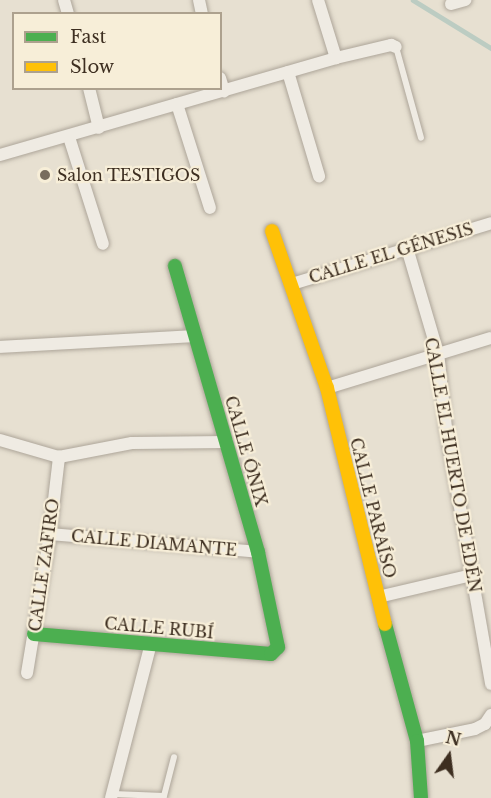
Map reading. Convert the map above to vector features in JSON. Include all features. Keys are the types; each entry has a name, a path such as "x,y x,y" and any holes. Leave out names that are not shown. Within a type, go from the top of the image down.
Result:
{"street":[{"path":"318,0 336,58"},
{"path":"451,4 465,0"},
{"path":"222,84 288,72 391,45 396,47"},
{"path":"288,72 319,176"},
{"path":"89,90 99,128"},
{"path":"0,155 69,137 177,104 208,90"},
{"path":"177,104 210,208"},
{"path":"69,137 103,244"},
{"name":"CALLE EL GÉNESIS","path":"292,284 491,223"},
{"name":"CALLE PARAÍSO","path":"272,231 327,388 378,597 417,741 421,798"},
{"name":"CALLE EL HUERTO DE EDÉN","path":"407,248 438,353 446,428 491,684"},
{"name":"CALLE ÓNIX","path":"176,266 194,336 258,552 278,647"},
{"path":"0,346 194,336"},
{"path":"327,388 491,338"},
{"path":"0,440 59,457 132,443 227,442"},
{"name":"CALLE ZAFIRO","path":"27,673 50,534 59,457"},
{"name":"CALLE DIAMANTE","path":"50,534 258,552"},
{"path":"378,597 472,575"},
{"name":"CALLE RUBÍ","path":"34,634 271,654 278,647"},
{"path":"112,796 151,644"},
{"path":"417,741 475,729 485,723 491,715"}],"lane":[{"path":"396,47 420,138"},
{"path":"112,796 164,796 174,757"}],"waterway":[{"path":"413,0 491,48"}],"traffic: fast":[{"path":"34,634 271,654 278,647 258,552 175,266"},
{"path":"385,624 417,741 421,798"}],"traffic: slow":[{"path":"272,231 327,388 385,624"}],"place":[{"name":"Salon TESTIGOS","path":"45,175"}]}
